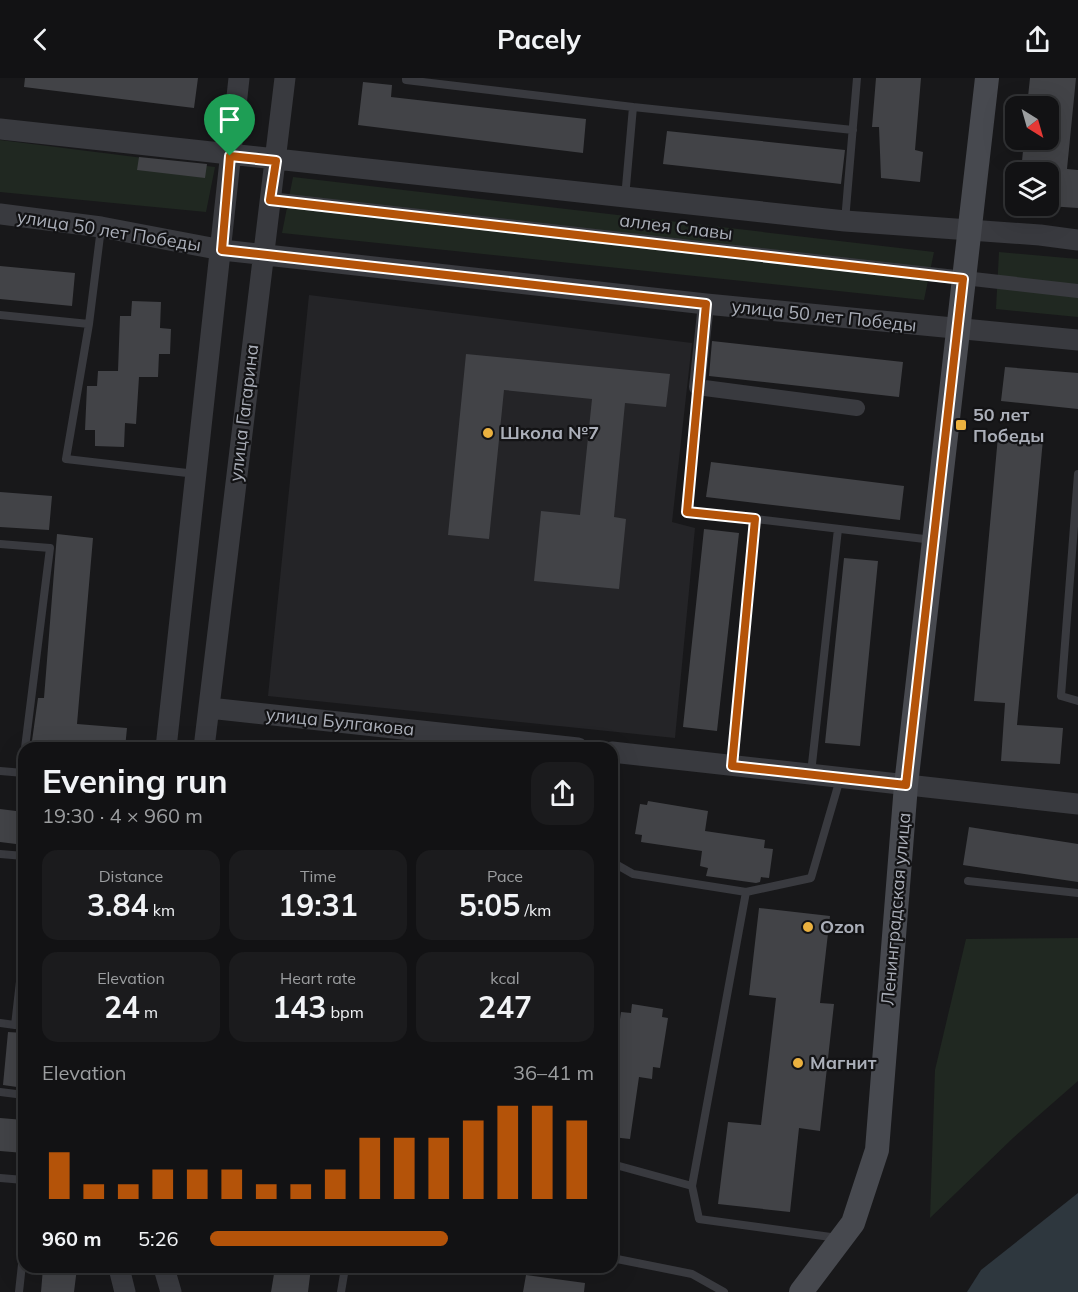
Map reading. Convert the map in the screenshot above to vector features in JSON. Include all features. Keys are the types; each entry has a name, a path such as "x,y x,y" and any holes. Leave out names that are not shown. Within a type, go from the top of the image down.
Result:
{"main road":[{"name":"Ленинградская улица","path":"801,1292 853,1223 877,1150 906,785 987,78"}],"street":[{"path":"167,742 239,78"},
{"name":"улица Гагарина","path":"205,742 285,78"},
{"path":"0,129 230,156 845,221 968,232 1040,235 1078,240"},
{"name":"аллея Славы","path":"270,200 1078,291"},
{"name":"улица 50 лет Победы","path":"0,214 101,227 222,250 706,304 1078,340"},
{"path":"706,304 697,387 857,408"},
{"name":"улица Булгакова","path":"209,708 523,742"},
{"path":"618,753 1078,804"},
{"path":"120,1273 125,1292"},
{"path":"165,1273 171,1292"}],"lane":[{"path":"406,78 406,80 633,107 853,129"},
{"path":"845,221 857,78"},
{"path":"625,198 633,107"},
{"path":"101,227 89,324 66,459 197,474"},
{"path":"0,315 89,324"},
{"path":"697,387 687,512 934,540"},
{"path":"1078,474 1061,696 1078,700"},
{"path":"732,766 755,519"},
{"path":"811,775 838,529"},
{"path":"0,544 50,548 26,742"},
{"path":"0,771 18,773"},
{"path":"618,865 633,874 746,892 811,878 840,778"},
{"path":"0,854 18,856"},
{"path":"968,882 1078,893"},
{"path":"746,892 692,1186 699,1220 842,1238"},
{"path":"0,1023 15,1025 18,999"},
{"path":"0,1092 18,1094"},
{"path":"618,1166 692,1186"},
{"path":"0,1178 18,1180"},
{"path":"618,1259 692,1274 724,1292"},
{"path":"19,1292 21,1273"},
{"path":"342,1292 344,1273"}],"shaded area":[{"path":"0,140 215,167 206,212 0,192"},
{"path":"293,177 934,252 924,300 282,233"},
{"path":"999,252 1078,259 1078,317 996,309"},
{"name":"Школа №7","path":"309,295 692,343 672,522 695,528 675,738 268,696"},
{"path":"1078,938 1078,1081 1013,1138 930,1218 935,1070 966,939"},
{"path":"1078,1193 1078,1292 967,1292 981,1270"}],"building":[{"path":"25,78 198,78 194,108 24,87"},
{"path":"876,78 921,78 915,150 923,152 920,182 881,178 879,127 872,127"},
{"path":"1030,78 1076,78 1067,169 1078,170 1078,208 1059,207 1059,162 1022,162 1023,150 1059,150 1059,96 1028,96"},
{"path":"363,82 392,85 391,97 586,119 583,153 358,125"},
{"path":"667,131 845,150 841,184 663,164"},
{"path":"139,157 207,164 205,178 137,170"},
{"path":"0,266 75,273 72,306 0,299"},
{"path":"132,301 161,302 160,328 171,329 170,354 159,354 158,377 139,377 136,424 125,423 124,447 95,446 95,430 85,430 87,386 97,386 98,371 118,371 120,316 131,316"},
{"path":"712,341 903,362 899,397 709,376"},
{"path":"466,354 670,374 666,407 625,403 614,517 626,519 619,589 534,581 541,511 580,515 592,399 504,390 489,539 448,535"},
{"path":"1005,367 1078,373 1078,409 1001,401"},
{"path":"998,436 1043,439 1017,725 1063,728 1060,764 1001,761 1005,703 974,701"},
{"path":"711,462 904,486 900,520 706,497"},
{"path":"0,492 52,496 49,530 0,527"},
{"path":"704,529 739,533 717,731 683,727"},
{"path":"57,534 93,538 77,724 127,728 126,742 32,742 38,698 44,698"},
{"path":"844,558 878,561 860,746 825,743"},
{"path":"648,801 708,811 705,831 765,840 764,848 773,849 769,878 761,877 760,882 756,883 706,876 708,868 700,866 702,851 641,842 642,835 635,834 640,804 647,805"},
{"path":"0,809 18,811 18,844 0,842"},
{"path":"969,827 1078,844 1078,882 963,865"},
{"name":"Магнит","path":"759,908 830,916 820,1003 834,1004 820,1131 799,1128 790,1212 718,1204 728,1122 761,1125 776,998 749,995"},
{"path":"632,1004 663,1009 662,1017 668,1018 660,1068 653,1067 652,1079 639,1077 630,1139 618,1138 618,1033 621,1012 631,1013"},
{"path":"8,1032 18,1033 18,1087 3,1085"},
{"path":"0,1118 18,1120 18,1152 0,1151"},
{"path":"43,1273 76,1273 74,1292 41,1292"},
{"path":"274,1273 310,1273 308,1292 271,1292"},
{"path":"526,1275 585,1283 584,1292 523,1292"}],"place":[{"name":"50 лет Победы","path":"961,425"},
{"name":"Школа №7","path":"488,433"},
{"name":"Ozon","path":"808,927"},
{"name":"Магнит","path":"798,1063"}],"route":[{"path":"230,156 276,161 270,200 375,210 963,279 906,785 732,766 755,519 687,512 706,304 222,250 230,156"}]}
